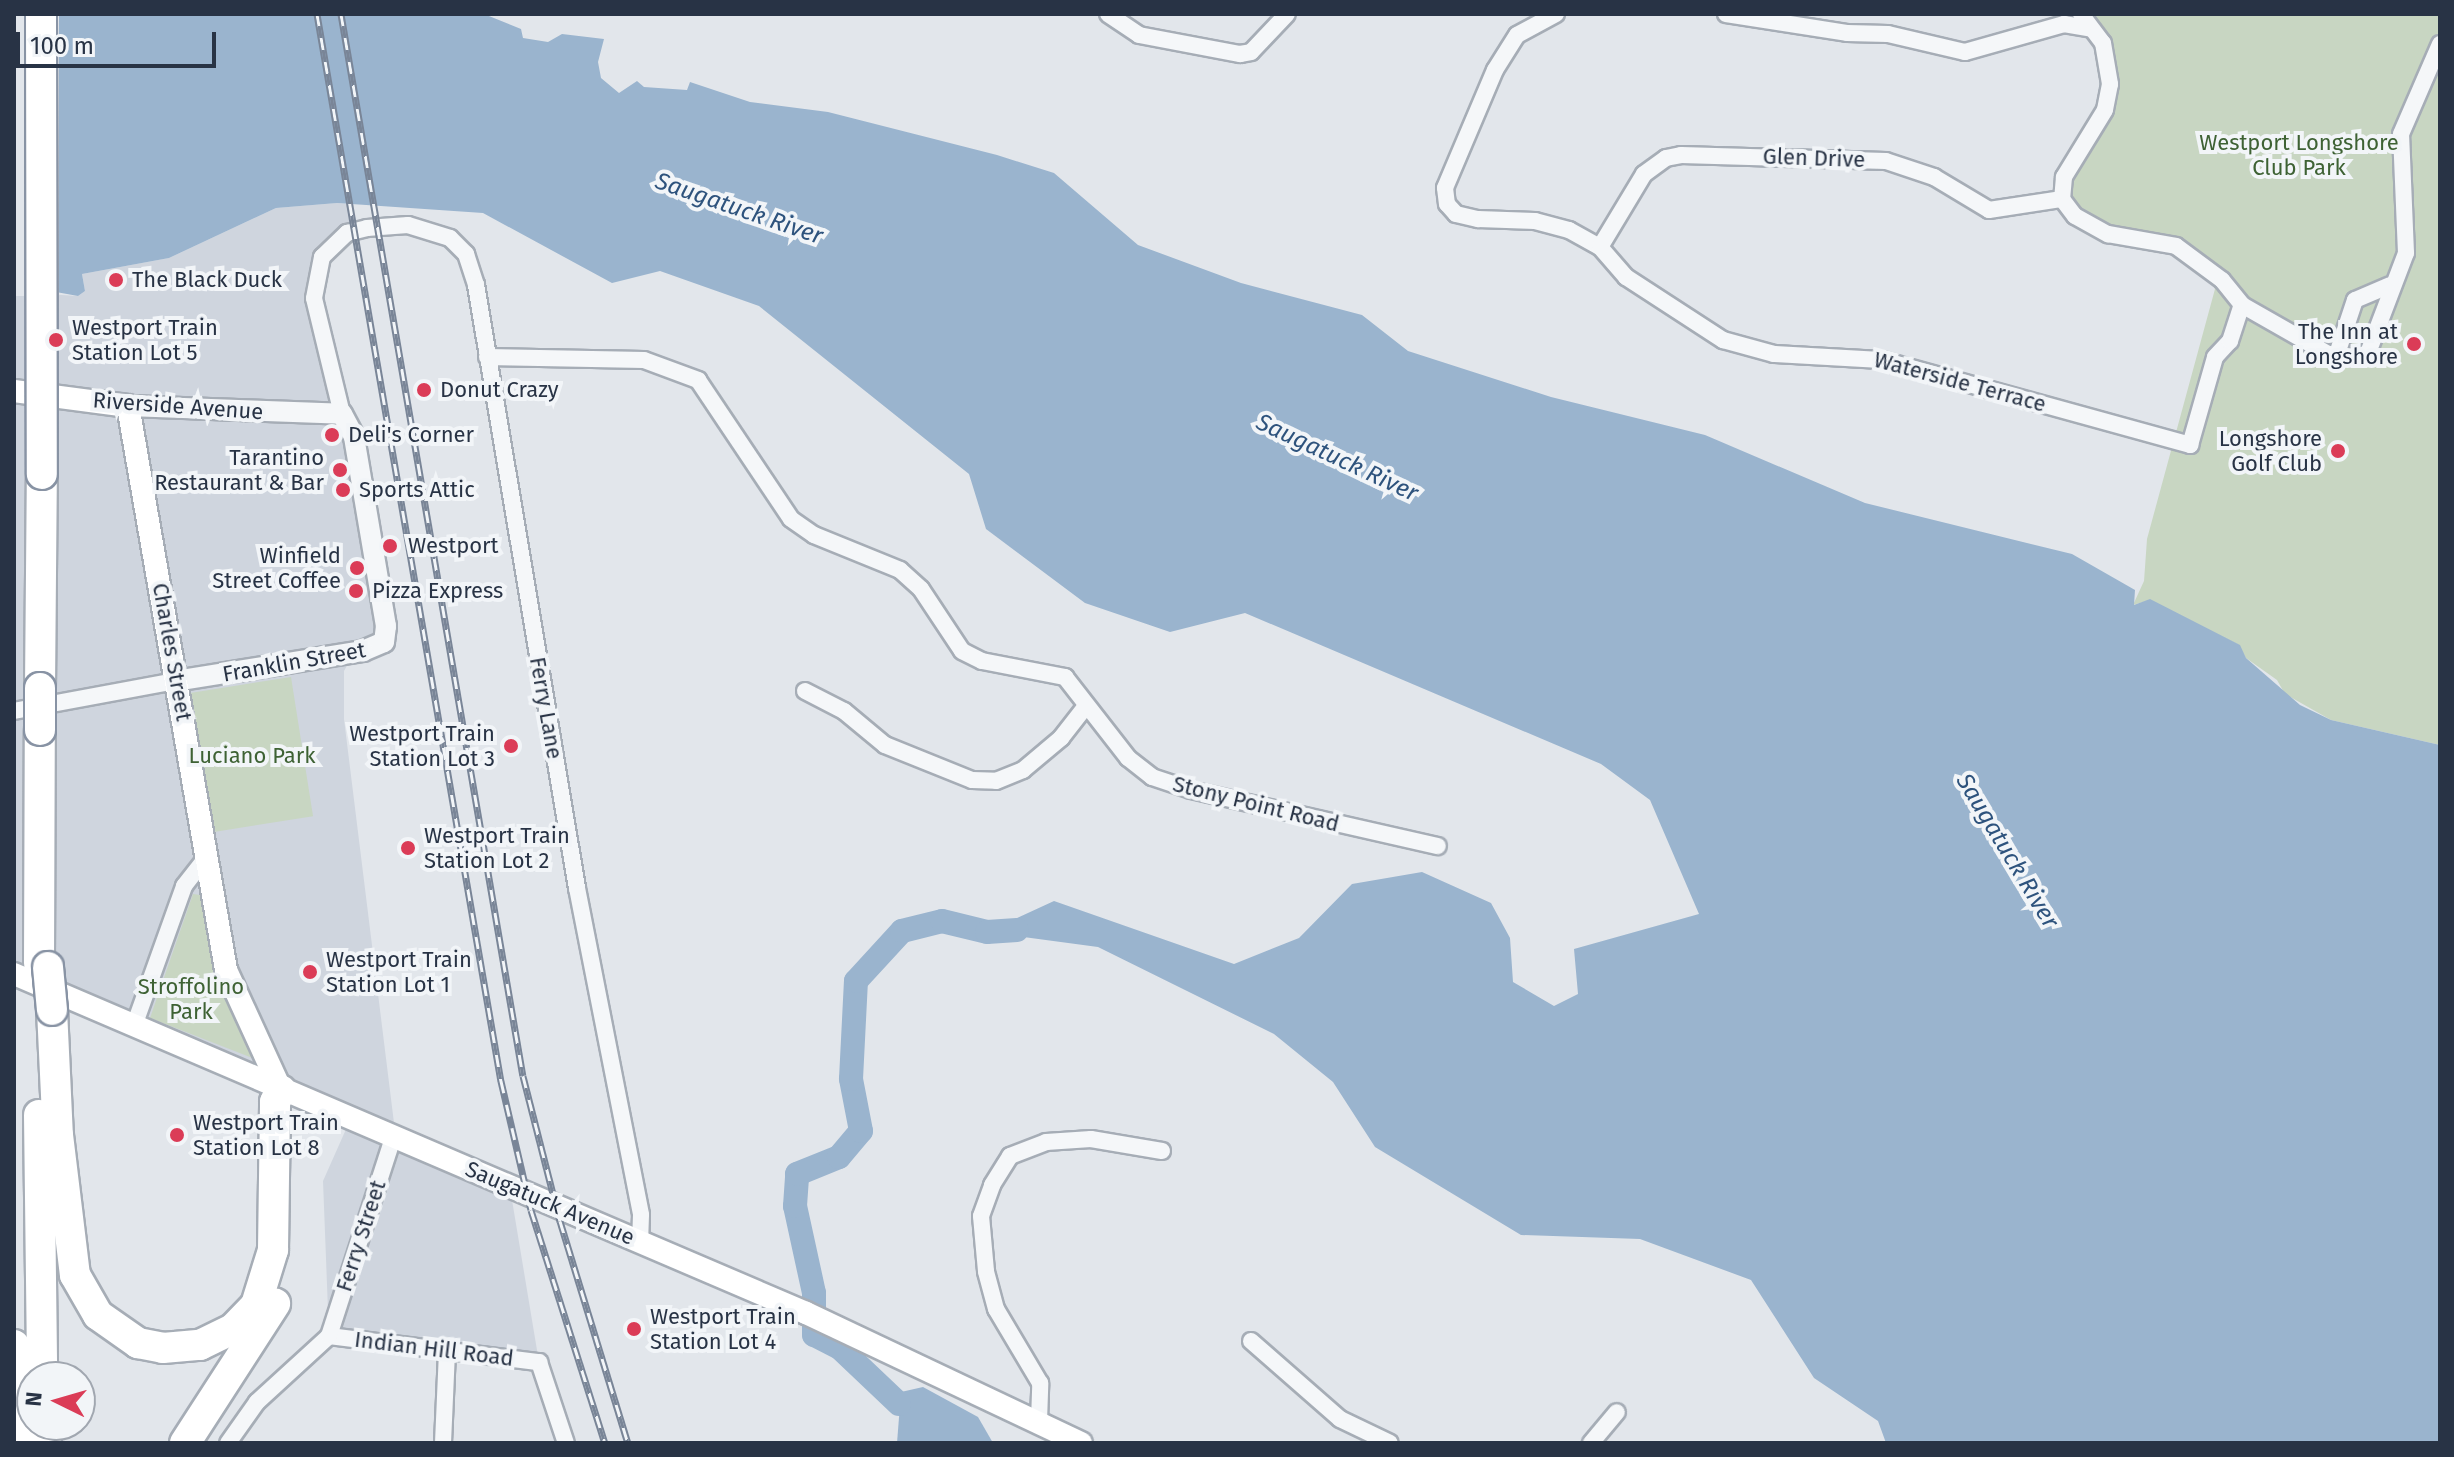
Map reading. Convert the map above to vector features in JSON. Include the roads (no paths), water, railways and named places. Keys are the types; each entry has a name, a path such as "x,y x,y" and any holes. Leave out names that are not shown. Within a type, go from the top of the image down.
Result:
{"highway":[{"path":"41,14 42,474 39,874 34,968 45,1008 75,1275 98,1315 138,1343 174,1348 200,1345 233,1329 256,1305 273,1250 275,1102 281,1090"},
{"path":"42,1361 45,1008"},
{"path":"185,1443 260,1332 281,1288 287,1259 288,1123 281,1090"},
{"path":"14,1345 19,1443"}],"main road":[{"name":"Riverside Avenue","path":"14,391 128,406"},
{"name":"Charles Street","path":"128,406 226,970 281,1090"},
{"name":"Saugatuck Avenue","path":"34,968 134,1026 816,1317 1081,1443"}],"street":[{"path":"1108,14 1133,33 1174,45 1240,54 1251,52 1287,14"},
{"name":"Waterside Terrace","path":"1556,14 1538,19 1517,35 1495,70 1445,188 1447,204 1456,214 1467,217 1535,221 1569,230 1600,247 1626,277 1723,340 1774,354 1871,357 2190,445 2215,357 2230,341 2242,305"},
{"path":"1726,14 1847,33 1888,34 1965,52 2064,24 2091,29"},
{"path":"2043,30 2058,14"},
{"path":"2081,14 2110,62 2110,84 2105,110 2070,160 2062,199 2093,229 2176,246 2196,257 2242,305 2336,357 2368,353 2390,285 2402,266 2408,238 2401,134 2440,44"},
{"name":"Glen Drive","path":"1600,247 1644,174 1666,158 1681,155 1886,161 1934,177 1989,210 2062,199"},
{"name":"Ferry Lane","path":"342,414 314,298 314,278 322,257 347,233 394,225 434,231 466,254 487,357 577,888 641,1215 640,1241"},
{"path":"2336,357 2355,300 2390,285"},
{"name":"Stony Point Road","path":"487,357 644,360 698,380 791,519 814,535 900,570 921,589 962,651 982,661 1065,677 1085,707 1128,758 1152,777 1191,790 1438,846"},
{"name":"Riverside Avenue","path":"128,406 342,414"},
{"name":"Franklin Street","path":"14,711 363,651 384,642 386,626 354,437 342,414"},
{"path":"805,691 844,711 885,745 972,780 996,781 1023,770 1061,738 1085,707"},
{"path":"134,1026 181,893 206,858"},
{"name":"Ferry Street","path":"329,1336 394,1135"},
{"path":"1039,1421 1040,1383 996,1309 986,1271 981,1216 992,1185 1010,1156 1046,1142 1091,1139 1162,1151"},
{"path":"228,1443 257,1402 329,1336"},
{"name":"Indian Hill Road","path":"329,1336 539,1362 566,1443"},
{"path":"1251,1341 1340,1419 1390,1443"},
{"path":"443,1443 447,1353"},
{"path":"1591,1443 1617,1412"}],"water":[{"name":"Saugatuck River","path":"14,14 484,14 521,29 523,38 548,42 562,34 604,39 598,62 601,78 619,93 637,81 644,87 687,90 690,82 750,102 828,112 997,155 1054,173 1138,245 1241,283 1362,315 1408,351 1551,397 1705,435 1865,503 2072,554 2135,590 2134,605 2150,599 2240,645 2246,658 2300,705 2331,720 2440,745 2440,1443 1886,1443 1878,1421 1814,1378 1751,1280 1640,1239 1521,1235 1375,1147 1333,1082 1274,1034 1098,947 987,932 1054,901 1234,964 1299,938 1352,884 1422,872 1491,903 1510,938 1513,982 1554,1006 1578,994 1574,949 1699,914 1650,800 1601,764 1245,613 1170,632 1085,603 986,529 969,474 759,306 660,271 612,283 483,213 337,203 276,208 169,258 82,274 85,291 78,296 56,292"},
{"path":"923,1387 978,1417 993,1443 897,1443 901,1392"}],"waterway":[{"path":"899,1404 840,1348 814,1335 814,1293 795,1206 797,1174 839,1157 861,1131 851,1079 856,981 902,931 942,921 987,932 1017,930"}],"railway":[{"path":"317,14 501,1081 531,1210 605,1443"},
{"path":"341,14 523,1076 560,1221 628,1443"}],"place":[{"name":"The Black Duck","path":"116,280"},
{"name":"Westport Train Station Lot 5","path":"56,340"},
{"name":"The Inn at Longshore","path":"2414,344"},
{"name":"Donut Crazy","path":"424,390"},
{"name":"Deli's Corner","path":"332,435"},
{"name":"Longshore Golf Club","path":"2338,451"},
{"name":"Tarantino Restaurant & Bar","path":"340,470"},
{"name":"Sports Attic","path":"343,490"},
{"name":"Westport","path":"390,546"},
{"name":"Winfield Street Coffee","path":"357,568"},
{"name":"Pizza Express","path":"356,591"},
{"name":"Westport Train Station Lot 3","path":"511,746"},
{"name":"Westport Train Station Lot 2","path":"408,848"},
{"name":"Westport Train Station Lot 1","path":"310,972"},
{"name":"Westport Train Station Lot 8","path":"177,1135"},
{"name":"Westport Train Station Lot 4","path":"634,1329"}],"park label":[{"name":"Westport Longshore Club Park","path":"2299,154"},
{"name":"Luciano Park","path":"252,756"},
{"name":"Stroffolino Park","path":"191,998"}]}
